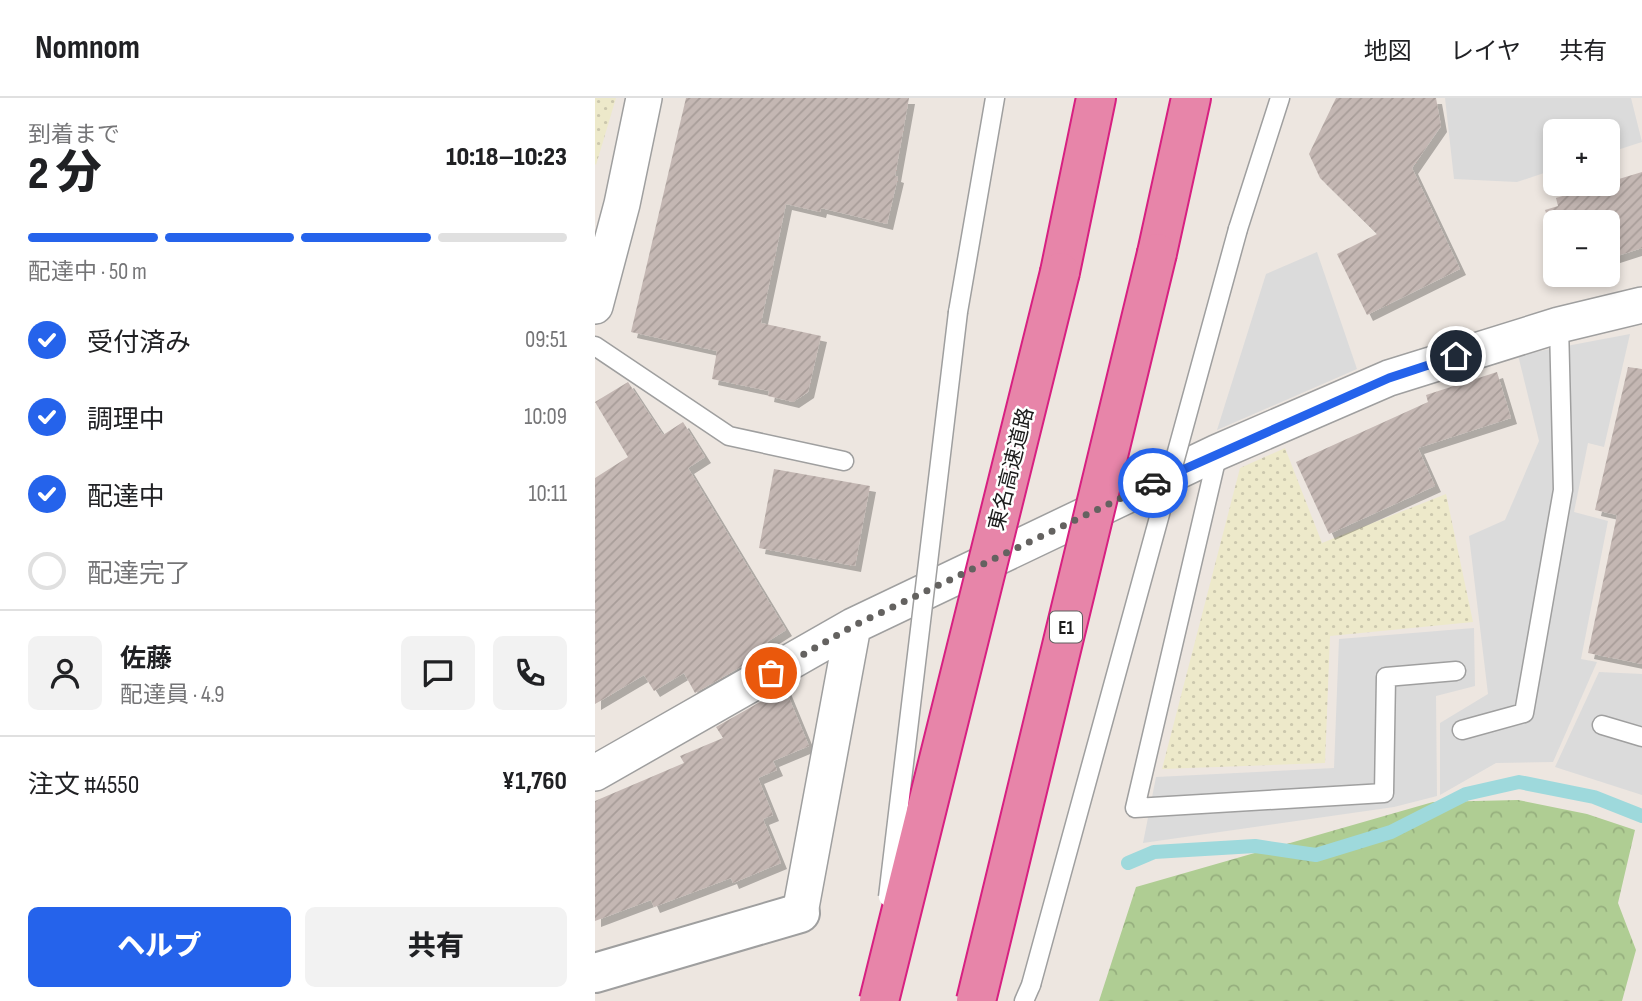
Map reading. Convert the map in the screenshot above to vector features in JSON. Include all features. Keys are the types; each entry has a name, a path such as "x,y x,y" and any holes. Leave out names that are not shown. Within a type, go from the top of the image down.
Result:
{"highway":[{"name":"東名高速道路","path":"877,1001 1060,272 1096,98"},
{"name":"E1","path":"976,1001 1157,253 1191,98"}],"street":[{"path":"595,306 609,199 644,98"},
{"path":"595,774 853,626 1218,452 1389,378 1559,325 1642,305"},
{"path":"595,973 800,913 853,626"}],"lane":[{"path":"877,1001 958,312 995,98"},
{"path":"1028,993 1238,229 1280,98"},
{"path":"1462,730 1524,713 1563,490 1559,325"},
{"path":"595,346 729,436 844,461"},
{"path":"1218,452 1135,808 1384,793 1387,677 1456,671"},
{"path":"1602,725 1642,737"}],"shaded area":[{"path":"595,98 616,98 596,165 595,164"},
{"path":"1445,98 1631,98 1642,142 1620,149 1620,119 1543,119 1543,173 1517,182 1454,179"},
{"path":"1317,252 1357,369 1217,430 1266,274"},
{"path":"1630,334 1604,447 1588,443 1574,512 1608,521 1581,659 1597,662 1553,762 1496,763 1440,795 1440,723 1488,694 1469,536 1505,520 1539,441 1518,355"},
{"path":"1285,448 1322,543 1446,494 1473,622 1330,636 1325,763 1162,769 1240,468"},
{"path":"1474,628 1475,686 1436,696 1437,796 1394,807 1143,843 1156,777 1334,768 1339,639"},
{"path":"1599,672 1642,674 1642,795 1555,767"}],"green space":[{"path":"1518,800 1587,814 1635,830 1618,903 1636,950 1622,1001 1099,1001 1136,887 1433,802"}],"building":[{"path":"686,98 909,98 895,176 898,177 887,224 821,208 820,212 786,204 761,323 821,336 808,392 793,402 768,396 769,391 712,379 717,351 631,332"},
{"path":"1336,98 1436,98 1441,126 1412,168 1460,269 1367,315 1337,254 1377,234 1320,178 1309,154"},
{"path":"1642,172 1642,248 1620,255 1620,210 1545,210 1558,206 1556,198 1563,196 1620,196 1620,179"},
{"path":"1628,367 1642,369 1642,664 1588,653 1617,515 1595,510"},
{"path":"1497,372 1511,418 1418,448 1435,486 1329,534 1296,462 1428,402 1426,395"},
{"path":"628,382 663,435 683,422 705,457 688,468 786,630 767,642 770,650 695,693 684,673 654,691 644,675 595,704 595,478 628,457 595,402"},
{"path":"774,469 870,486 855,566 759,548"},
{"path":"785,688 809,746 773,761 777,770 758,778 773,815 763,819 781,863 733,883 731,878 654,907 651,900 595,921 595,801 684,763 680,756 723,738 716,727"}],"waterway":[{"path":"1128,863 1154,852 1255,846 1316,855 1391,832 1466,794 1519,782 1594,797 1642,816"}],"way so far":[{"path":"771,673 853,626 1153,483"}],"route":[{"path":"1153,483 1389,378 1456,356"}]}
